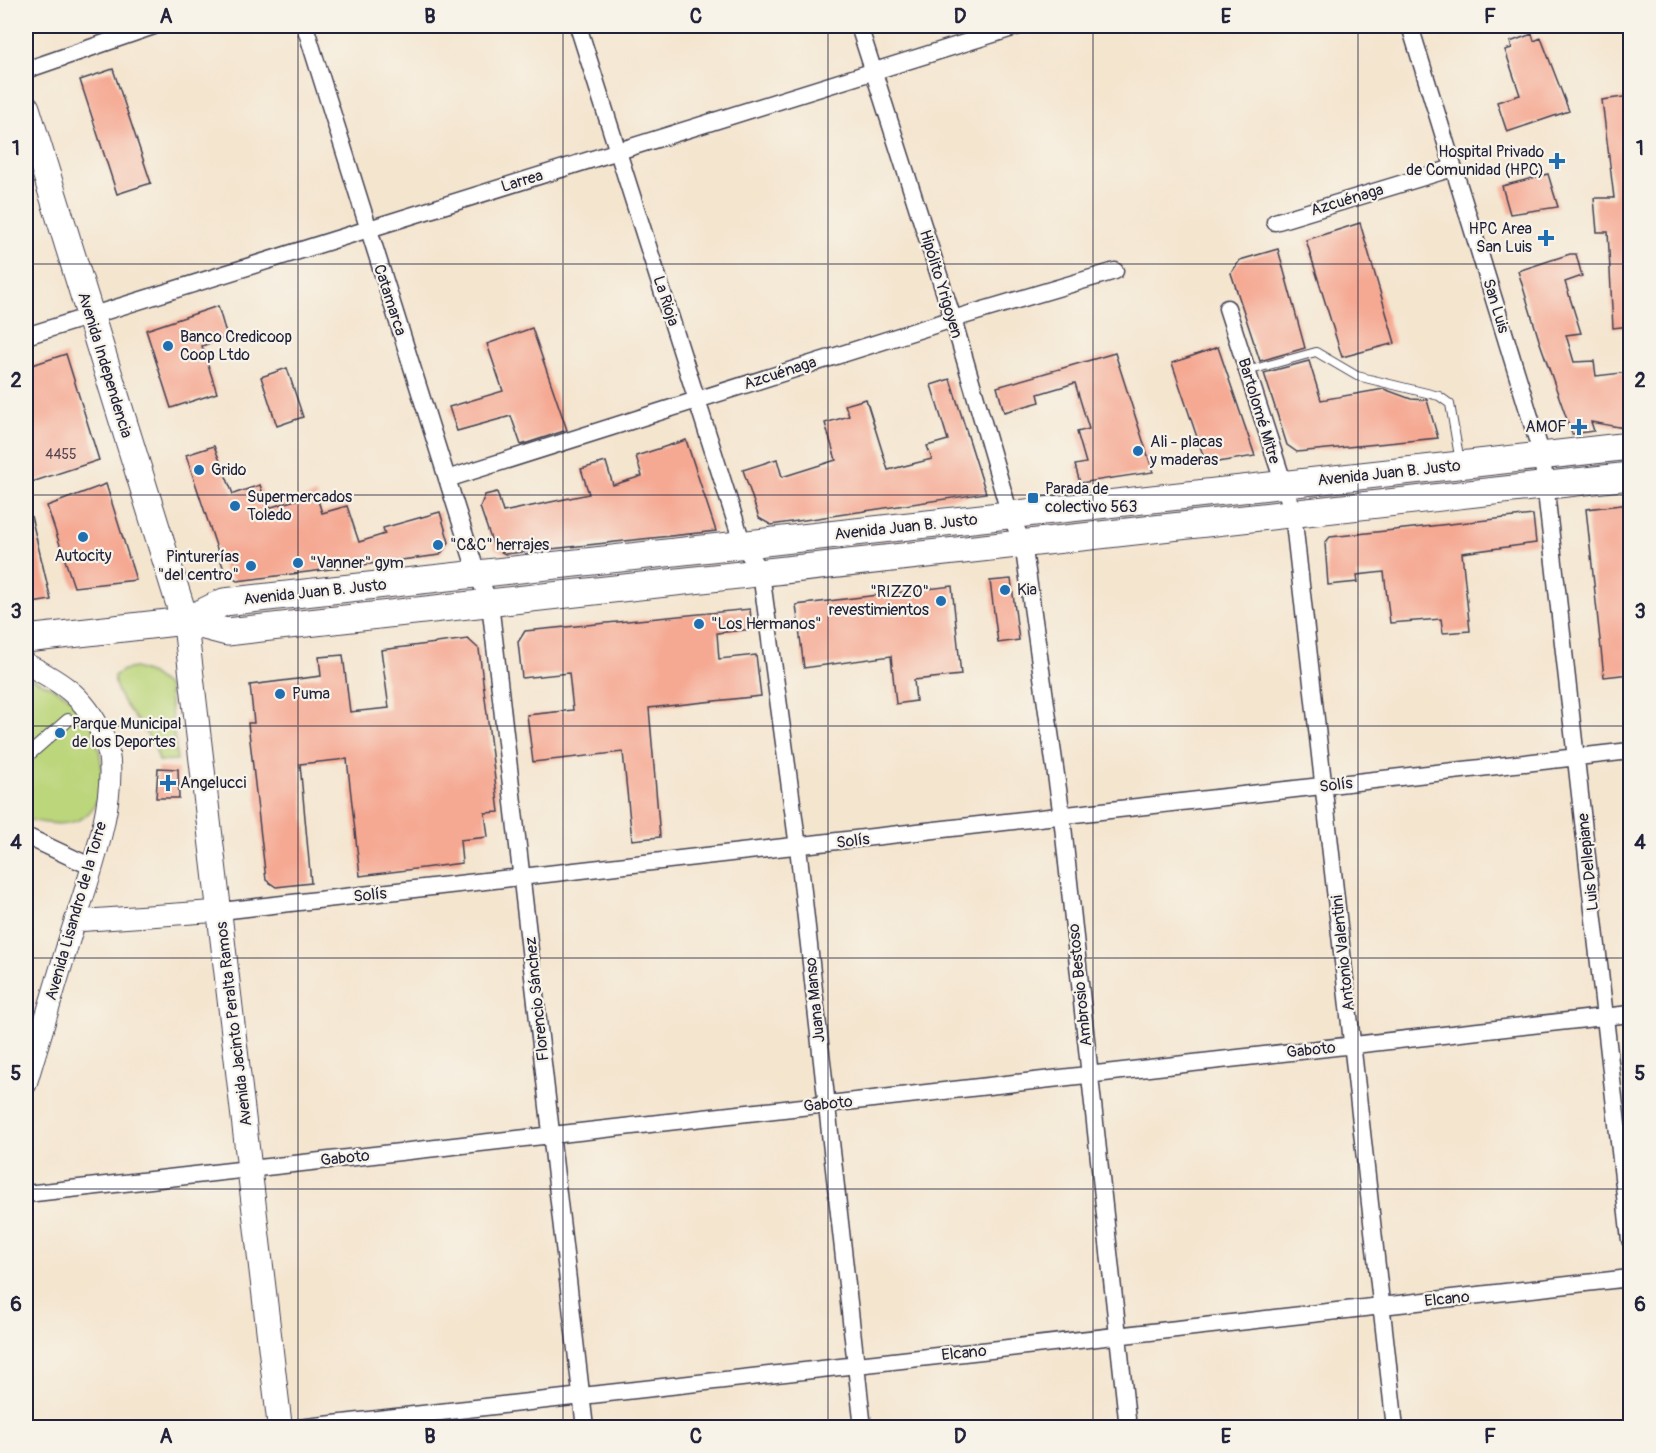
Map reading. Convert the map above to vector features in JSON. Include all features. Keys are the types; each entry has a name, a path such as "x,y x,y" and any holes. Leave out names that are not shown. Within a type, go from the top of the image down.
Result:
{"main road":[{"name":"Avenida Independencia","path":"26,108 185,621"},
{"name":"Avenida Juan B. Justo","path":"26,639 185,621 224,603 1630,446"},
{"name":"Avenida Juan B. Justo","path":"185,621 227,632 1630,476"},
{"name":"Avenida Jacinto Peralta Ramos","path":"185,621 221,911 280,1428"}],"street":[{"path":"26,70 154,26"},
{"name":"Catamarca","path":"305,26 477,574"},
{"name":"La Rioja","path":"578,26 743,545 761,573"},
{"name":"Hipólito Yrigoyen","path":"859,26 953,319 1010,515 1023,543"},
{"name":"Larrea","path":"26,336 1018,26"},
{"name":"San Luis","path":"1410,26 1542,456 1545,485"},
{"name":"Azcuénaga","path":"1275,222 1454,168"},
{"name":"Azcuénaga","path":"447,479 953,319 1115,271"},
{"name":"Bartolomé Mitre","path":"1227,308 1282,485 1293,513"},
{"name":"Luis Dellepiane","path":"1545,485 1630,1240"},
{"name":"Antonio Valentini","path":"1293,513 1395,1428"},
{"name":"Ambrosio Bestoso","path":"1023,543 1062,817 1128,1428"},
{"name":"Juana Manso","path":"761,573 798,847 863,1428"},
{"name":"Florencio Sánchez","path":"477,574 490,603 585,1428"},
{"name":"Avenida Lisandro de la Torre","path":"26,664 57,679 86,704 105,742 110,766 108,793 92,867 26,1084"},
{"path":"26,757 68,720"},
{"name":"Solís","path":"75,921 221,911 523,879 1630,751"},
{"path":"26,836 92,867"},
{"name":"Gaboto","path":"26,1194 1630,1014"},
{"name":"Elcano","path":"298,1428 1630,1278"}],"lane":[{"path":"1247,371 1316,352 1357,376 1439,396 1450,404 1460,465"}],"green space":[{"path":"135,668 151,674 168,687 177,760 159,761 150,738 127,708 116,687 114,676 123,670"},
{"name":"Parque Municipal de los Deportes","path":"26,676 75,701 90,719 99,748 102,781 99,796 92,809 82,818 68,823 39,822 26,818"}],"building":[{"path":"1532,34 1534,41 1541,38 1569,111 1507,132 1497,102 1520,95 1505,50 1512,48 1510,42"},
{"path":"113,69 151,183 117,194 80,80"},
{"path":"1630,96 1630,326 1613,328 1608,232 1597,232 1594,198 1614,198 1602,100"},
{"path":"1548,174 1558,207 1510,214 1502,186"},
{"path":"1360,223 1395,343 1342,357 1306,240"},
{"path":"1278,249 1305,348 1260,361 1231,273 1240,260"},
{"path":"1576,254 1582,276 1565,282 1581,333 1566,335 1574,362 1594,361 1596,376 1630,372 1630,429 1591,422 1594,431 1572,434 1539,340 1518,271"},
{"name":"Banco Credicoop Coop Ltdo","path":"218,306 227,337 202,346 217,393 171,408 146,330"},
{"path":"532,328 567,430 521,445 511,416 457,431 449,407 503,391 487,344"},
{"path":"1218,347 1255,456 1206,464 1172,363"},
{"path":"1115,353 1153,472 1080,483 1075,465 1086,463 1077,432 1089,429 1075,383 1038,394 1040,402 1004,412 997,387"},
{"path":"66,354 99,460 26,484 26,367"},
{"path":"1309,361 1321,400 1384,389 1411,399 1427,400 1438,438 1297,452 1287,445 1264,373"},
{"path":"287,368 303,417 277,426 261,377"},
{"path":"950,379 986,493 771,525 759,518 743,470 777,459 782,477 836,460 825,423 849,416 845,405 866,399 888,470 932,459 927,446 948,440 931,385"},
{"path":"686,440 716,531 505,554 494,548 480,507 485,495 497,492 503,512 589,494 581,469 606,462 613,485 642,476 636,456"},
{"path":"214,446 233,494 260,485 268,508 316,494 322,513 347,506 359,542 385,534 383,528 440,512 449,542 440,555 237,581 225,573 186,455"},
{"path":"106,484 136,580 74,587 47,506"},
{"path":"1630,504 1630,674 1604,677 1586,509"},
{"path":"1533,515 1536,543 1462,553 1470,631 1443,633 1441,619 1390,623 1384,572 1357,575 1358,582 1328,585 1325,543 1330,537"},
{"path":"31,516 51,600 26,604 26,517"},
{"path":"1011,579 1019,640 998,643 990,581"},
{"path":"952,586 961,675 914,680 916,701 896,704 891,656 804,668 796,605"},
{"path":"750,609 752,629 717,633 719,659 756,655 761,696 649,708 660,837 632,840 623,752 533,762 527,715 573,710 569,673 522,678 518,642 525,631"},
{"path":"468,639 479,649 499,812 485,813 488,837 460,840 462,863 360,876 347,759 300,764 311,883 276,887 266,880 248,723 254,723 250,685 321,676 319,657 343,655 350,712 389,708 381,650"},
{"name":"Angelucci","path":"158,768 178,769 179,798 156,798"}],"place":[{"name":"Hospital Privado de Comunidad (HPC)","path":"1557,161"},
{"name":"HPC Area San Luis","path":"1546,238"},
{"name":"Banco Credicoop Coop Ltdo","path":"168,346"},
{"name":"AMOF","path":"1579,427"},
{"name":"Ali - placas y maderas","path":"1138,451"},
{"name":"Grido","path":"199,470"},
{"name":"Parada de colectivo 563","path":"1033,498"},
{"name":"Supermercados Toledo","path":"235,506"},
{"name":"Autocity","path":"83,537"},
{"name":"\"C&C\" herrajes","path":"438,545"},
{"name":"\"Vanner\" gym","path":"298,563"},
{"name":"Pinturerías \"del centro\"","path":"251,566"},
{"name":"Kia","path":"1005,590"},
{"name":"\"RIZZO\" revestimientos","path":"941,601"},
{"name":"\"Los Hermanos\"","path":"699,624"},
{"name":"Puma","path":"280,694"},
{"name":"Parque Municipal de los Deportes","path":"60,733"},
{"name":"Angelucci","path":"168,783"}]}
